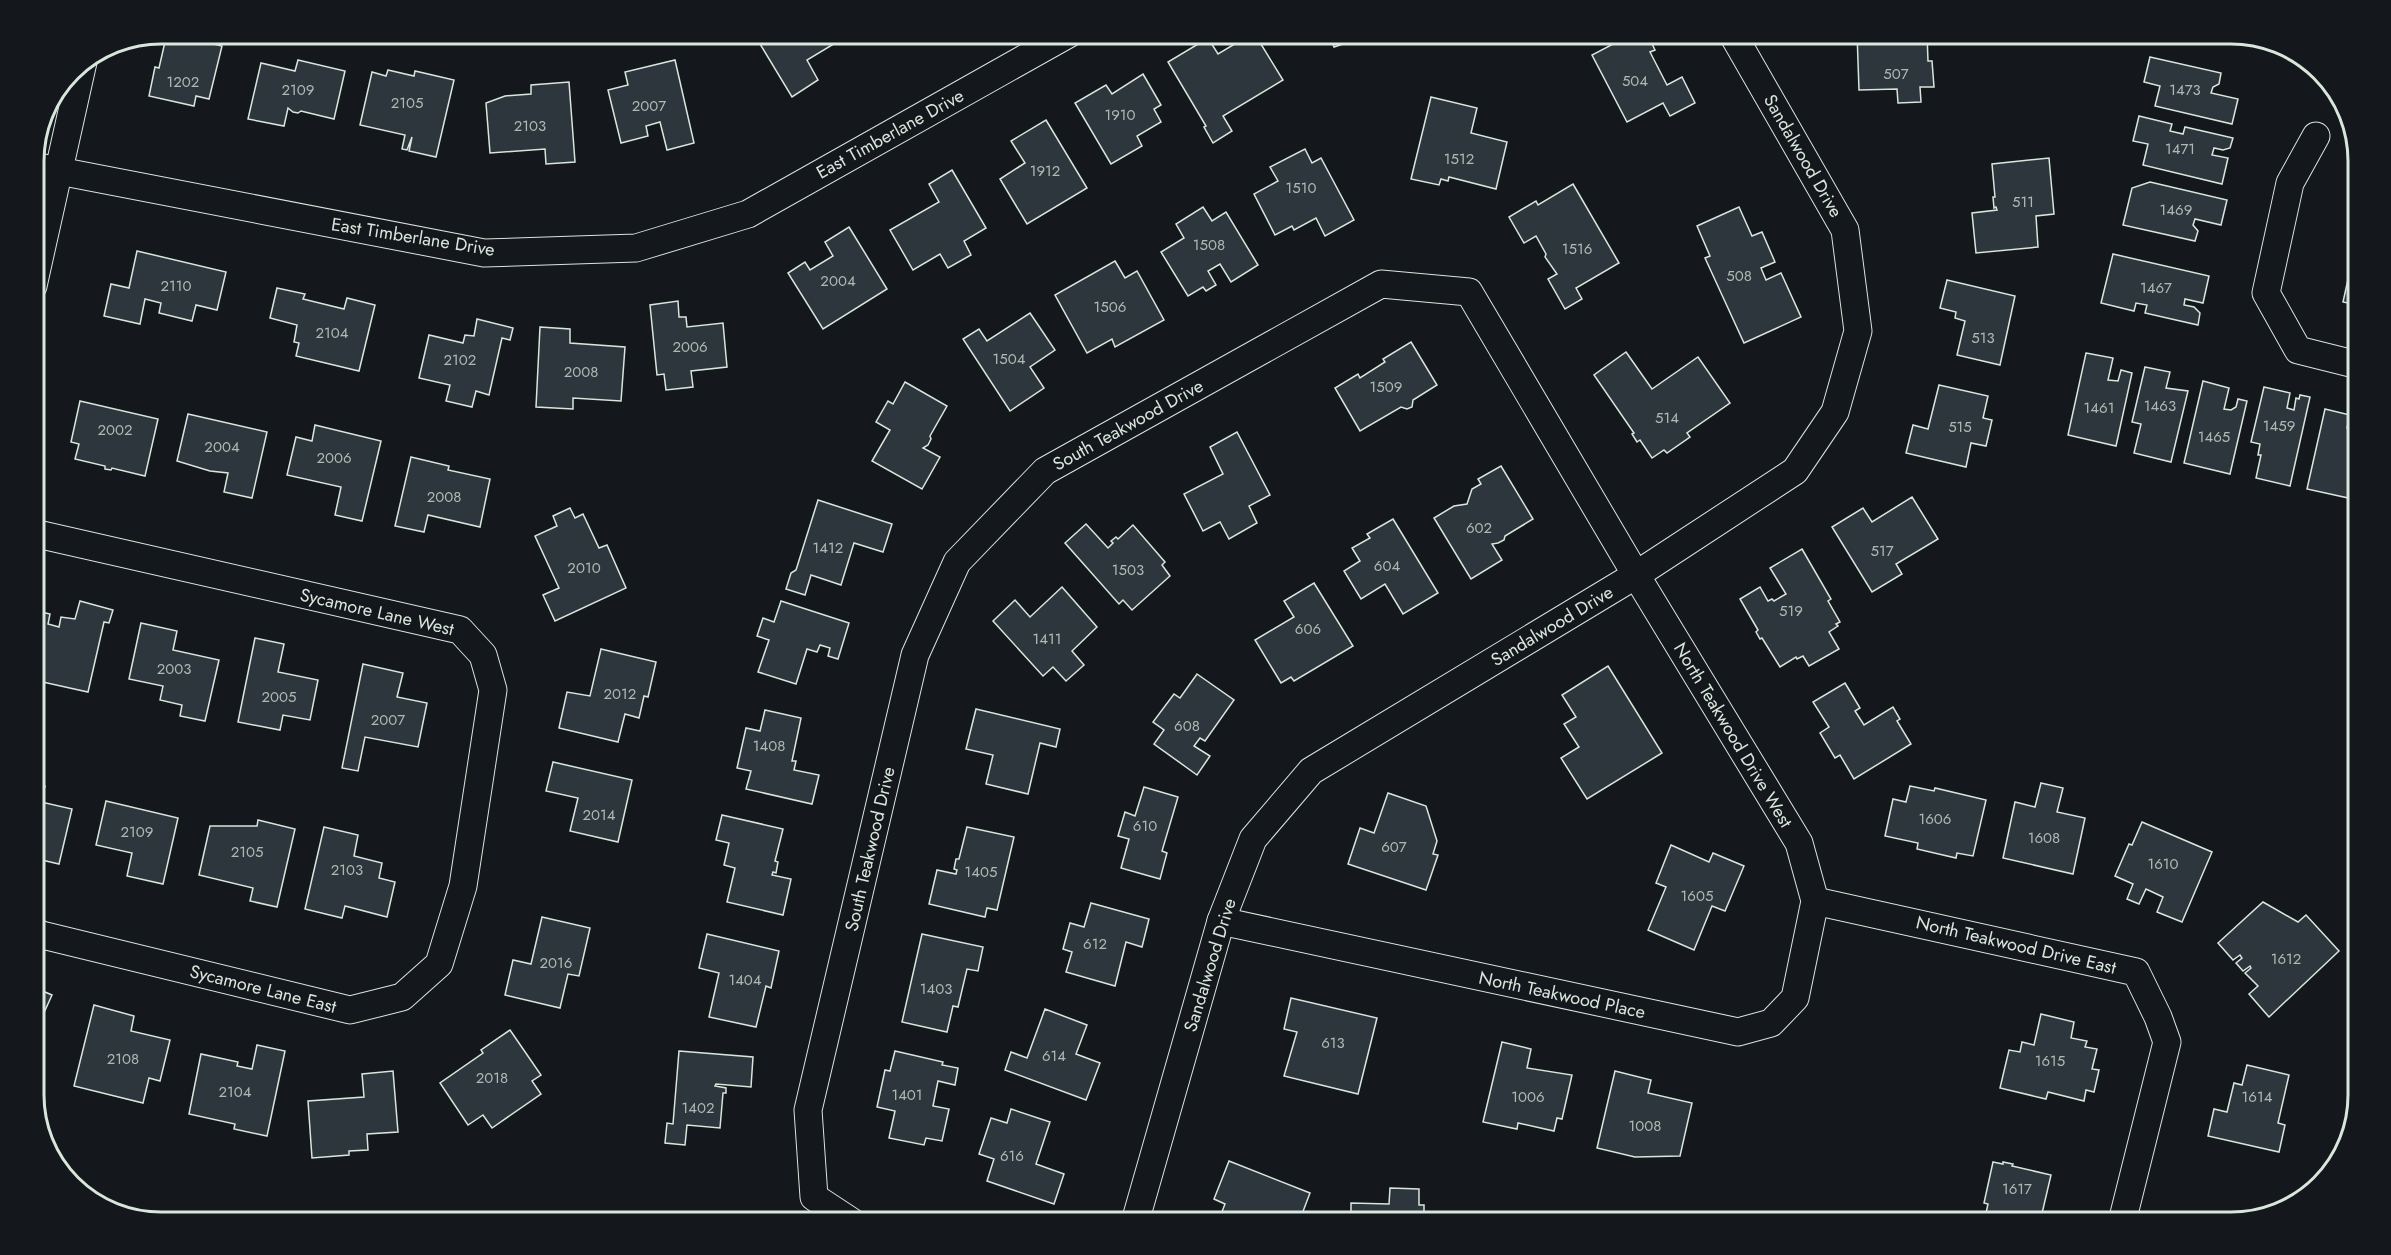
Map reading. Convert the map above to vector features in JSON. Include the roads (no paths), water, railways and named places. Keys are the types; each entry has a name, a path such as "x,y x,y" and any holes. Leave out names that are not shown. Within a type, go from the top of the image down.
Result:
{"street":[{"name":"East Timberlane Drive","path":"46,169 484,253 636,248 748,214 1050,44"},
{"name":"Sandalwood Drive","path":"1138,1212 1221,921 1253,839 1311,771 1636,575 1795,471 1835,412 1858,331 1845,230 1738,44"},
{"path":"44,187 46,169 77,79"},
{"path":"2316,136 2290,183 2266,293 2298,350 2347,362"},
{"name":"South Teakwood Drive","path":"837,1212 814,1197 808,1110 915,656 957,562 1045,471 1382,284 1469,292 1636,575"},
{"name":"Sycamore Lane West","path":"44,535 460,630 483,655 493,690 463,886"},
{"name":"North Teakwood Drive West","path":"1636,575 1799,843 1815,901"},
{"name":"Sycamore Lane East","path":"44,935 351,1010 402,997 439,964 463,886"},
{"name":"North Teakwood Place","path":"1221,921 1738,1032 1771,1023 1795,998 1815,901"},
{"name":"North Teakwood Drive East","path":"1815,901 2136,972 2158,1017 2167,1042 2124,1212"}]}
